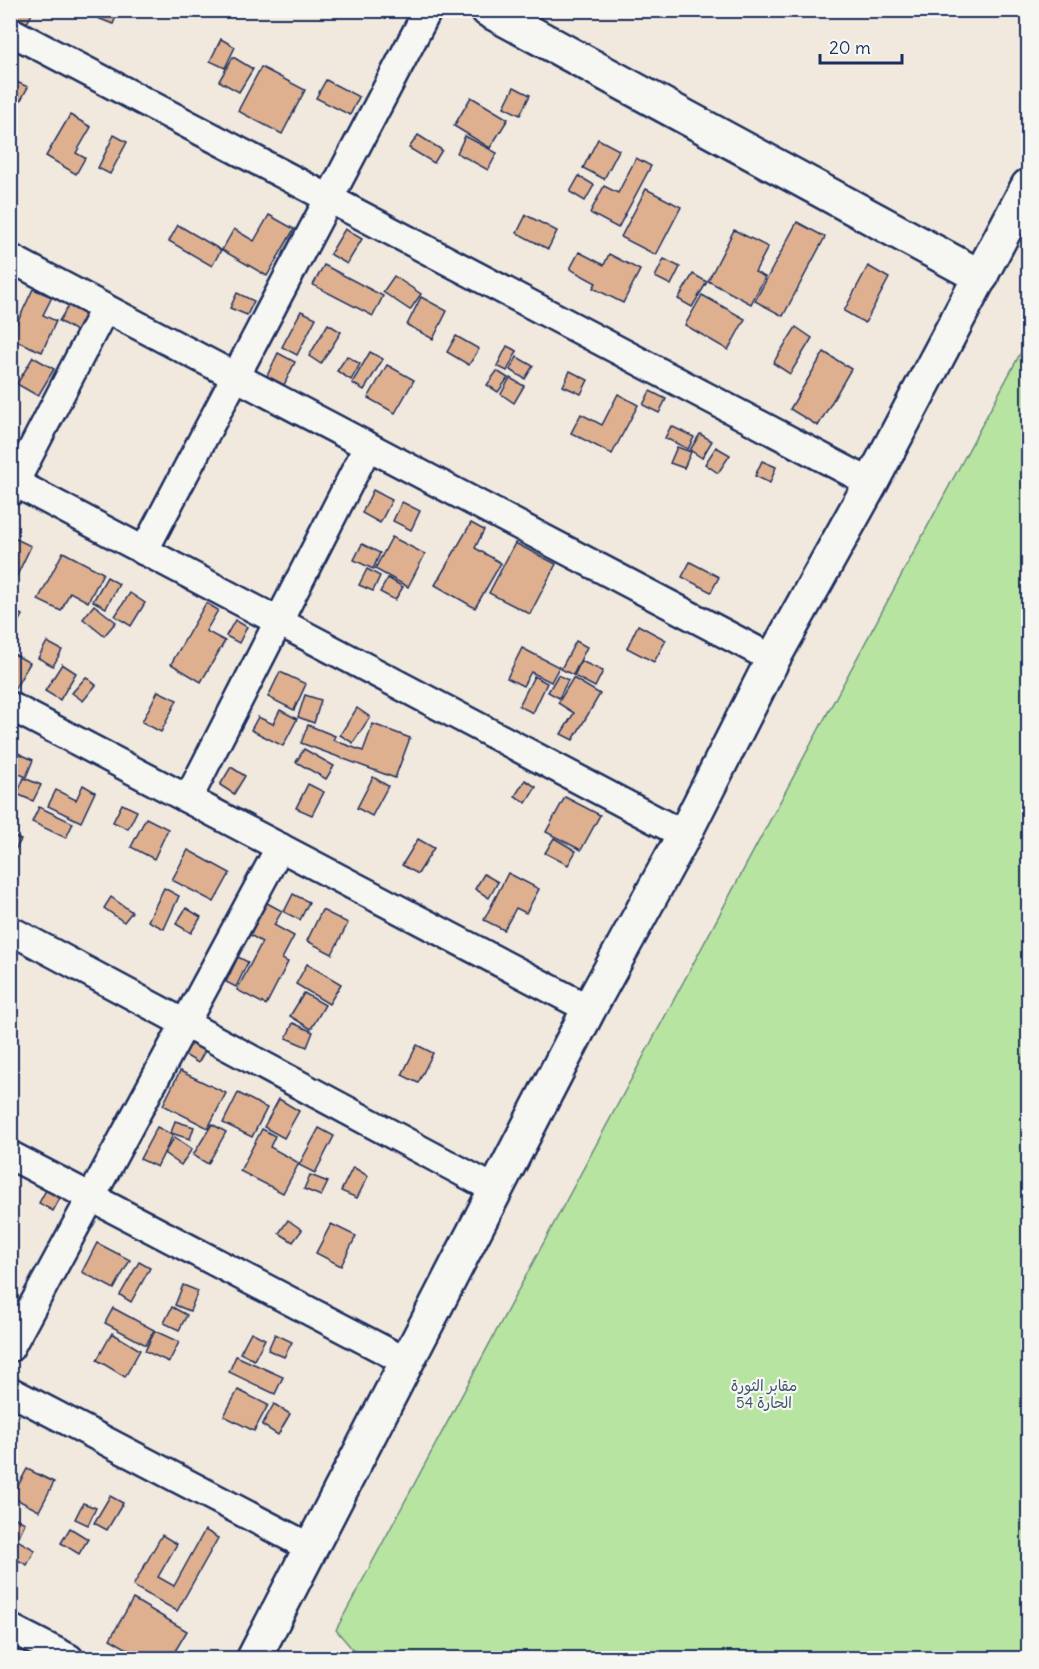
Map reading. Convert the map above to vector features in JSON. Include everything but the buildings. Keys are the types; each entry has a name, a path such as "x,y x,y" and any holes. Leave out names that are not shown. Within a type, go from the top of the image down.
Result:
{"main road":[{"path":"488,10 981,277"},
{"path":"254,1659 589,1009 684,835 773,659 872,483 1029,186"}],"street":[{"path":"144,551 428,10"},
{"path":"10,31 872,483"},
{"path":"10,258 773,659"},
{"path":"105,308 12,485 144,551 684,835"},
{"path":"188,799 368,446"},
{"path":"11,706 589,1009"},
{"path":"10,1348 183,1022 280,847"},
{"path":"10,930 496,1190"},
{"path":"10,1155 406,1362"},
{"path":"10,1391 311,1548"},
{"path":"10,1628 69,1659"}],"green space":[{"name":"مقابر الثورة الحارة 54","path":"1028,339 1028,1658 360,1658 336,1630"}]}
